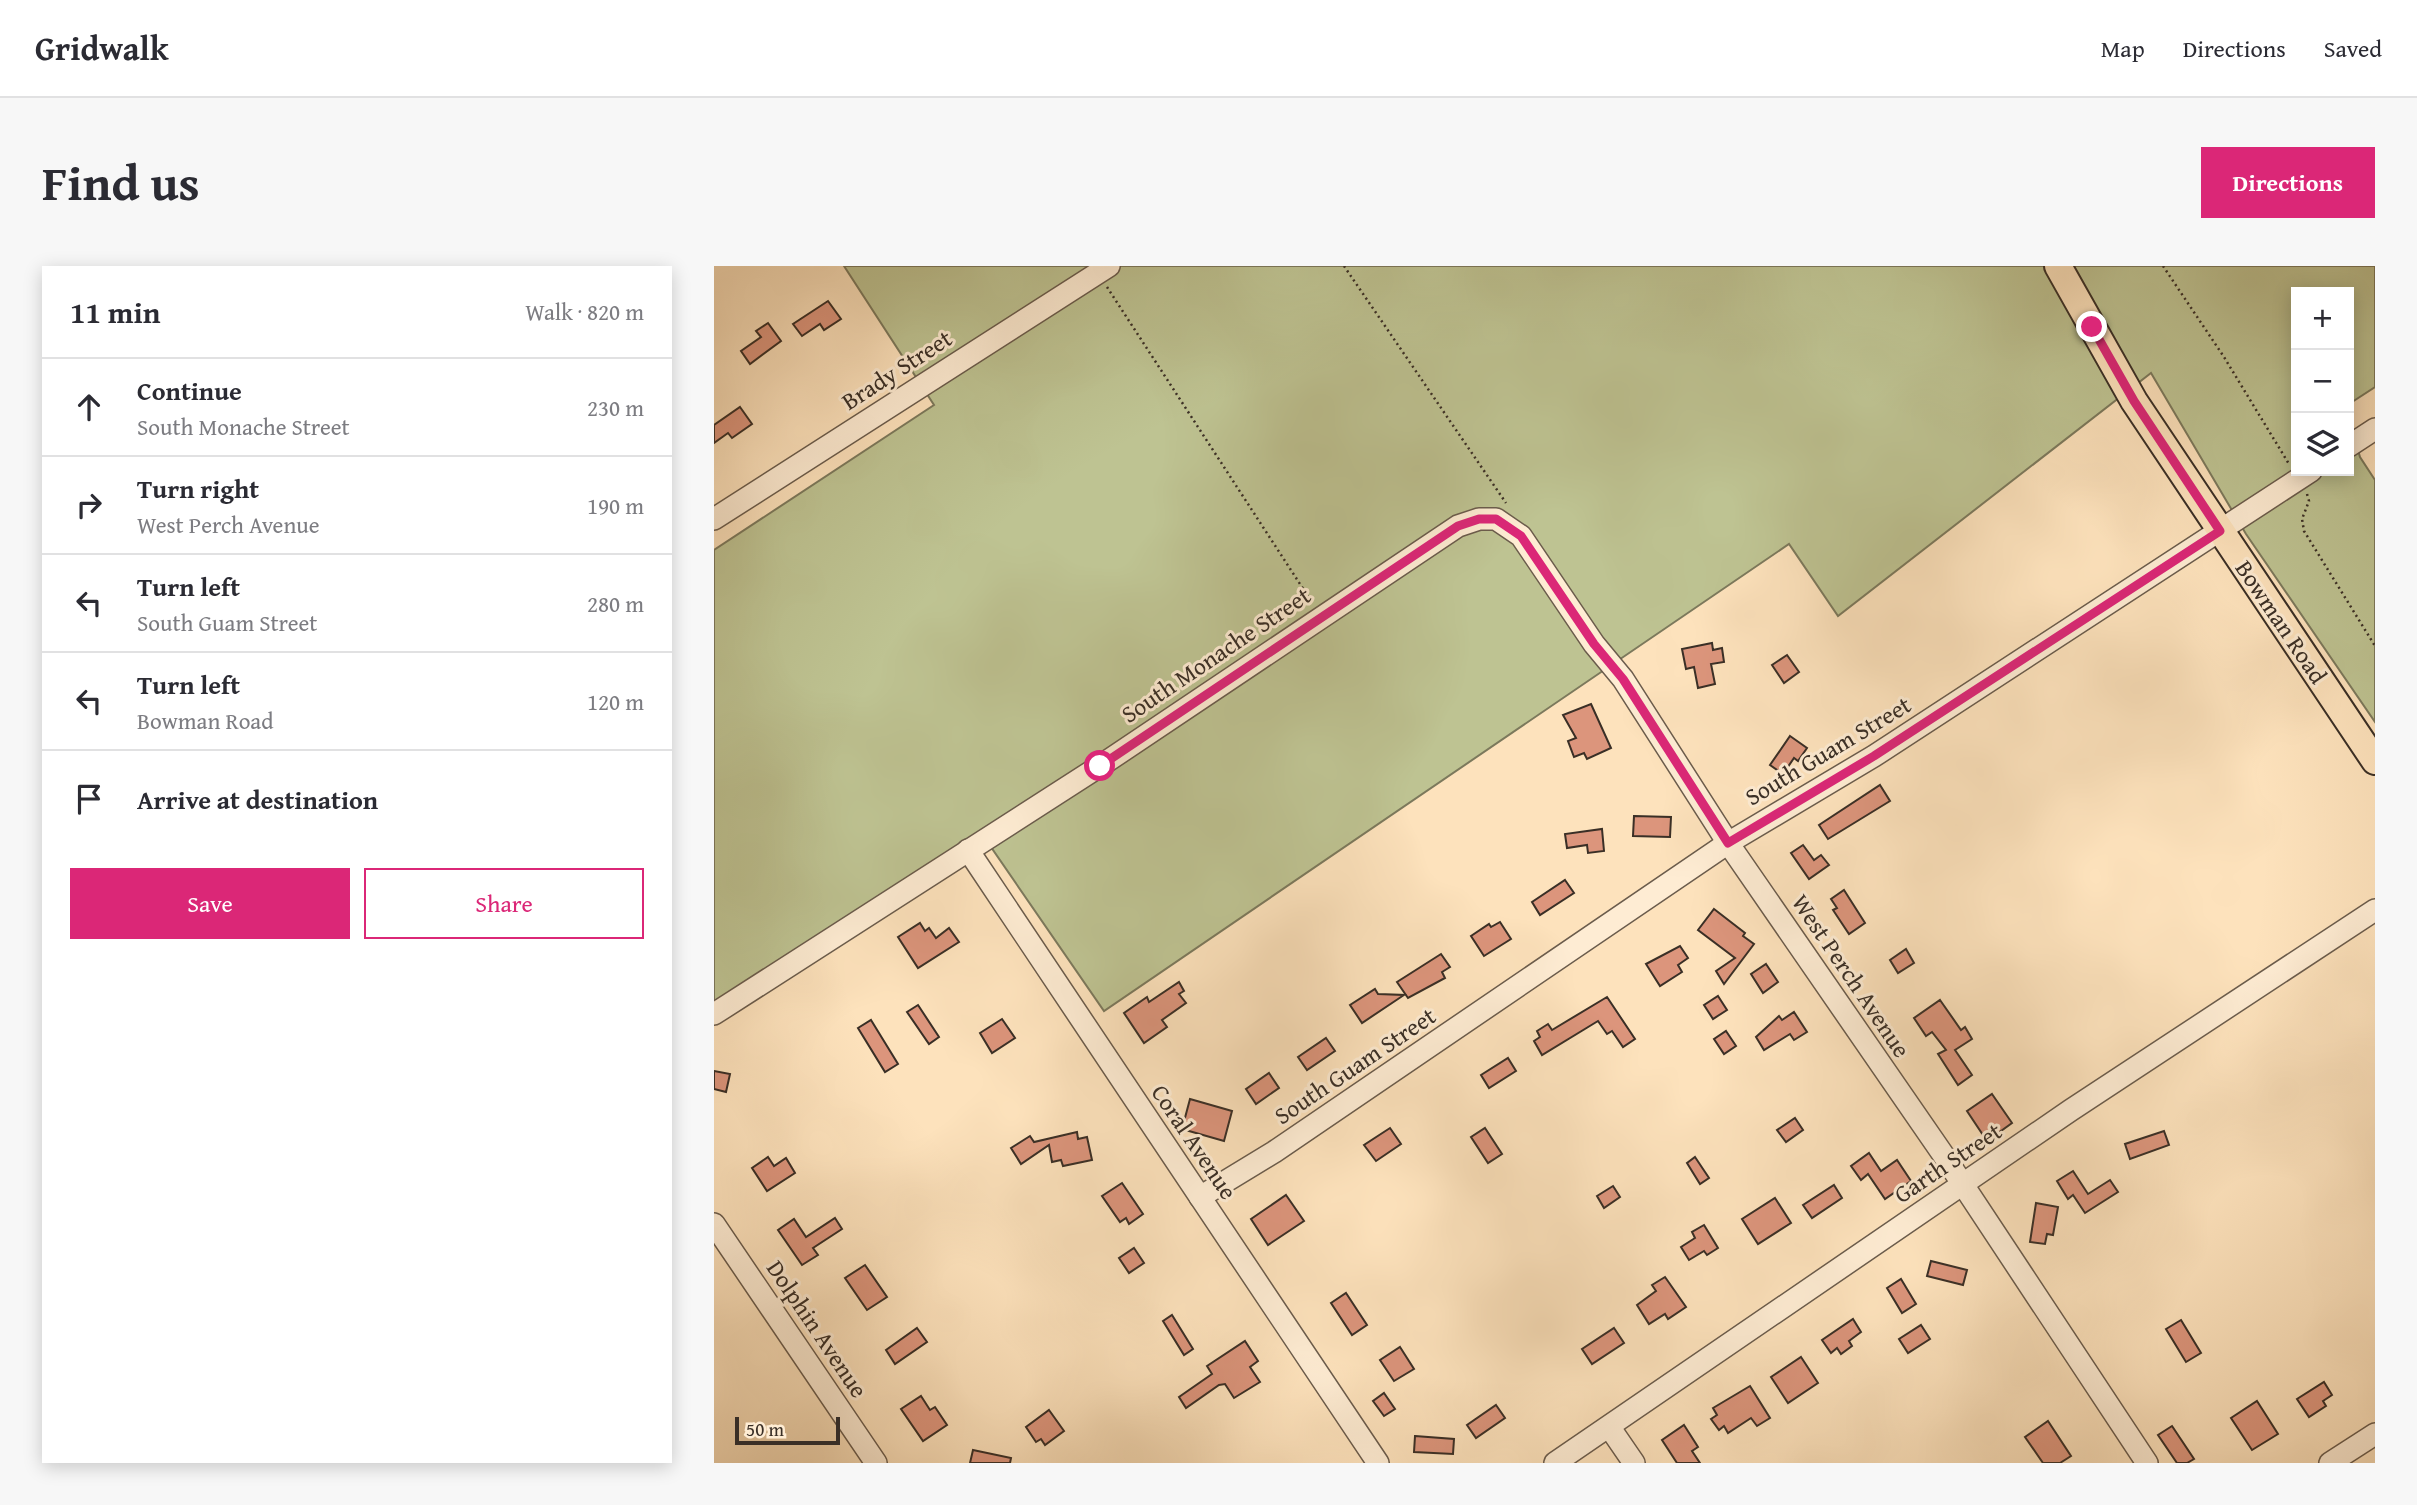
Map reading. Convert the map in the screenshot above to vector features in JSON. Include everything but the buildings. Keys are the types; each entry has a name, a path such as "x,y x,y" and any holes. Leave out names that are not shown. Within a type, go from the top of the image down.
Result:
{"main road":[{"name":"Bowman Road","path":"2058,266 2134,401 2375,761"}],"street":[{"name":"Brady Street","path":"714,519 1100,268"},
{"path":"2354,443 2375,429"},
{"name":"South Guam Street","path":"1200,1197 1326,1117 1728,843 1874,756 2303,476"},
{"name":"South Monache Street","path":"714,1014 1100,766 1458,526 1479,519 1496,519 1507,514"},
{"name":"West Perch Avenue","path":"1507,514 1594,644 1623,679 1728,843 1962,1185 2147,1463"},
{"name":"Coral Avenue","path":"968,850 1378,1463"},
{"name":"Garth Street","path":"1555,1463 2264,981 2375,910"},
{"name":"Dolphin Avenue","path":"714,1224 876,1463"},
{"path":"1610,1428 1634,1463"},
{"path":"2330,1463 2375,1434"}],"path":[{"path":"1344,266 1507,514"},
{"path":"2163,266 2291,455"},
{"path":"1100,268 1321,616"},
{"path":"2305,476 2309,501 2302,519 2310,543 2375,646"}],"green space":[{"path":"844,266 2375,266 2375,387 2354,401 2354,287 2291,287 2291,476 2354,476 2354,436 2360,457 2375,480 2375,722 2246,534 2151,373 1838,616 1789,544 1104,1011 984,837 714,1021 714,550 934,405"}],"route":[{"path":"1100,766 1458,526 1479,519 1496,519 1521,536 1594,644 1623,679 1728,843 1874,756 2220,531 2134,401 2092,327"}]}
